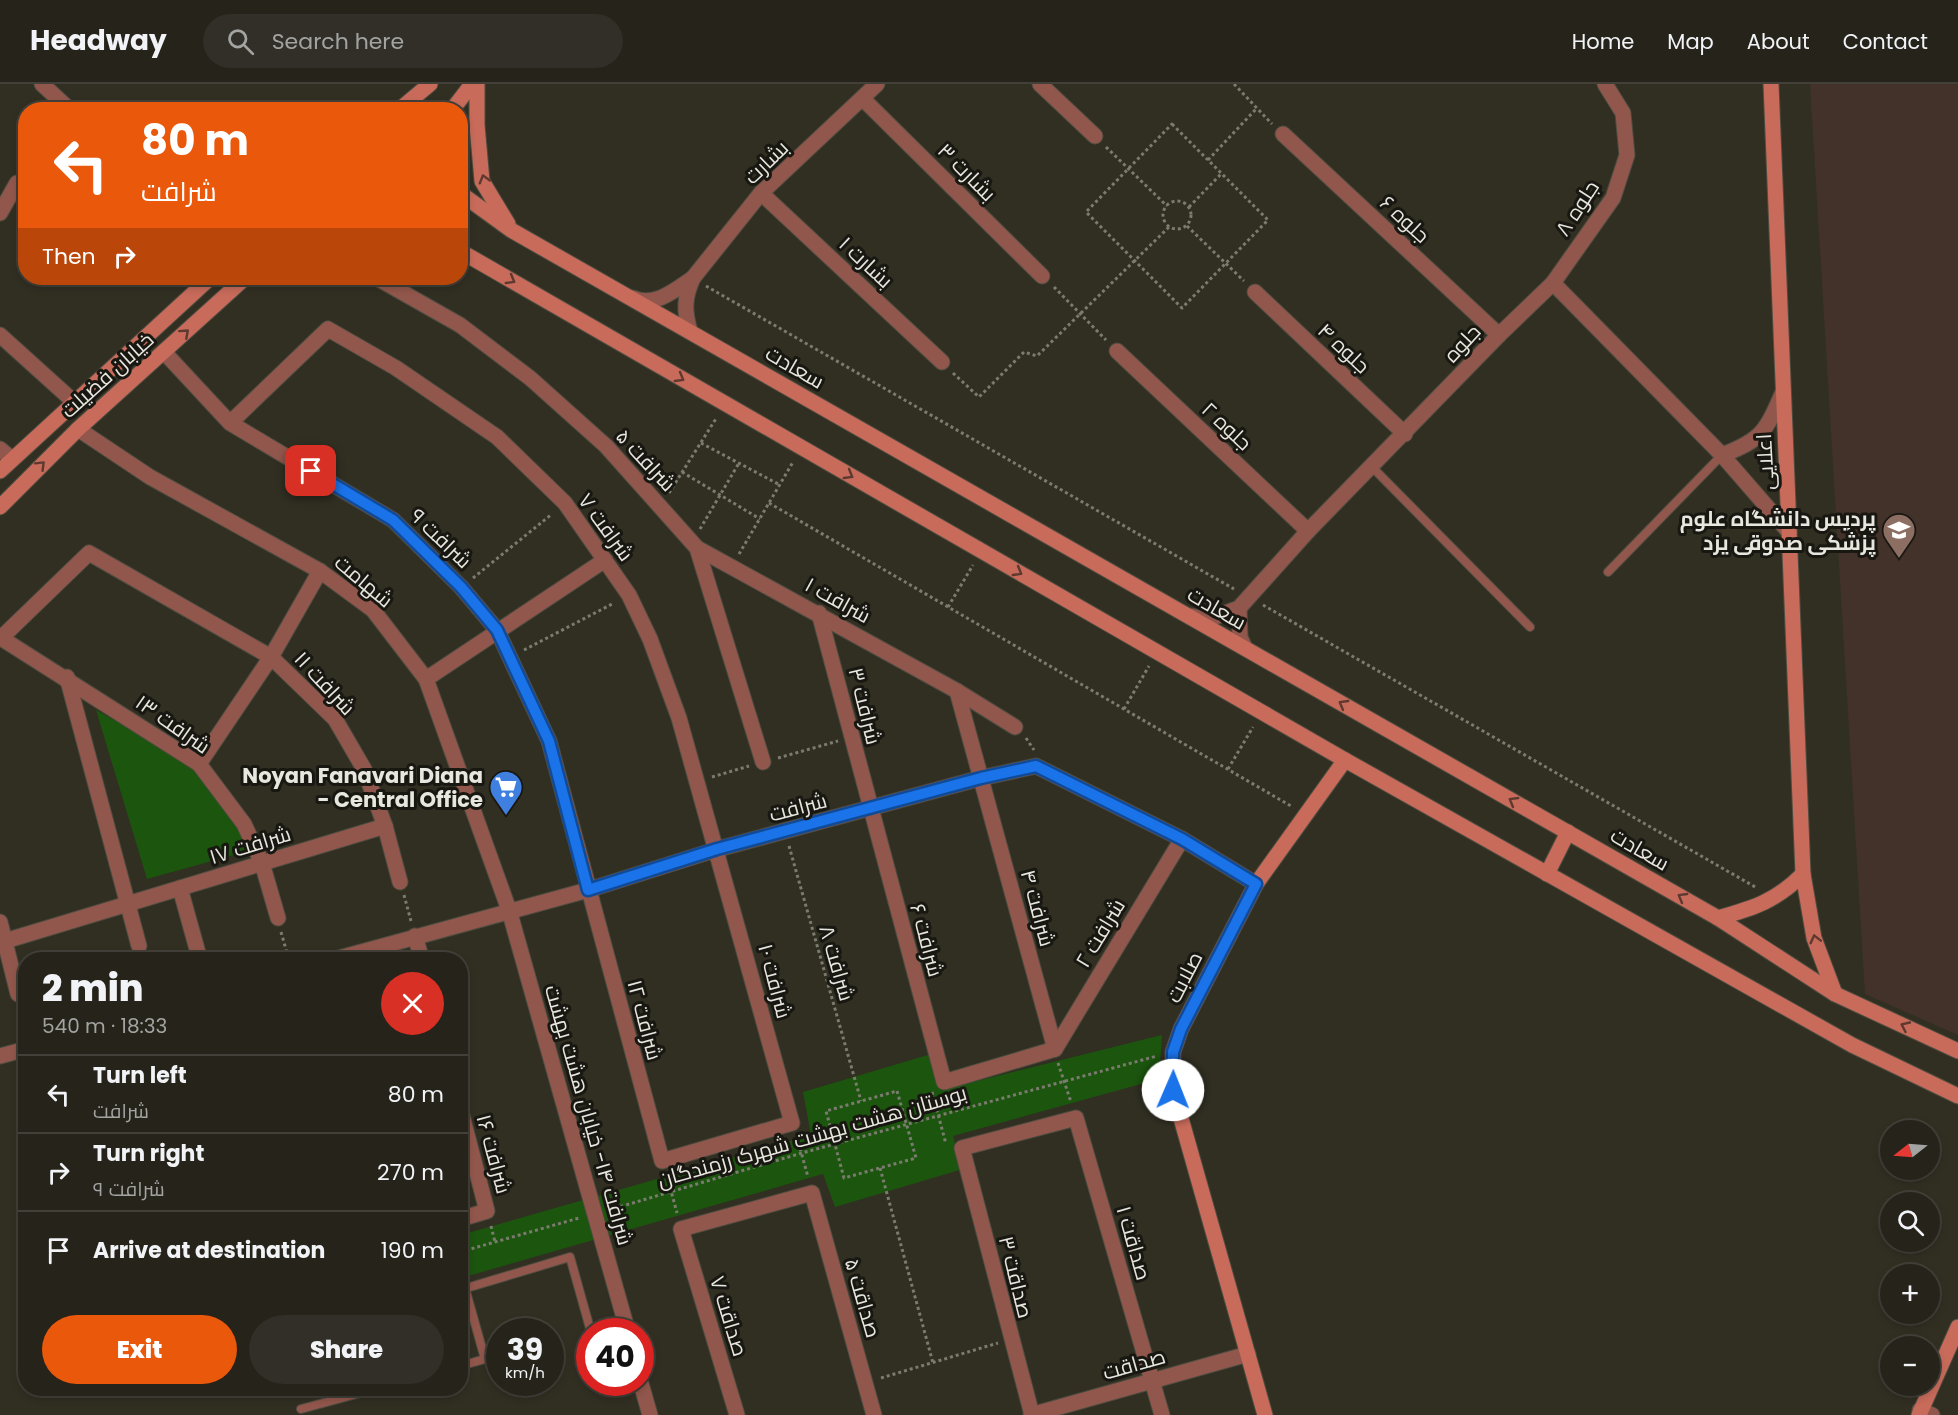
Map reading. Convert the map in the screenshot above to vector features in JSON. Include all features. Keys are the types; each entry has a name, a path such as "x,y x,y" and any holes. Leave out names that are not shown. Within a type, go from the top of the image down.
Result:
{"street":[{"path":"42,84 61,102"},
{"path":"409,102 430,84"},
{"path":"458,102 472,84"},
{"path":"477,84 477,125 482,181 512,230"},
{"name":"بشارت","path":"693,278 761,193 877,84"},
{"path":"1040,84 1095,136"},
{"name":"جلوه ۸","path":"1552,284 1613,198 1627,155 1623,113 1605,84"},
{"name":"اعلایی","path":"1771,84 1803,874 1814,938 1835,994"},
{"name":"بشارت ۳","path":"863,99 1042,276"},
{"name":"جلوه ۶","path":"1283,134 1499,334"},
{"path":"0,213 17,183"},
{"name":"بشارت ۱","path":"761,193 942,362"},
{"name":"سعادت","path":"468,198 512,230 1718,918 1835,994 1958,1050"},
{"path":"468,256 1546,874 1852,1045 1958,1096"},
{"path":"627,296 642,303 665,297 693,278"},
{"path":"690,332 685,314 685,297 693,278"},
{"path":"1552,284 1722,455 1789,532"},
{"name":"جلوه","path":"1239,608 1308,531 1405,434 1499,334 1552,284"},
{"name":"خیابان فضیلت","path":"0,471 73,401 202,285"},
{"name":"خیابان فضیلت","path":"0,507 78,429 237,285"},
{"name":"شرافت ۵","path":"389,285 460,326 530,378 606,446 697,548 763,762"},
{"name":"جلوه ۴","path":"1255,292 1405,434"},
{"name":"شرافت ۷","path":"230,423 328,329 396,368 497,437 565,503 629,596 650,639 679,717 717,849"},
{"path":"0,335 73,401"},
{"name":"جلوه ۲","path":"1118,351 1308,531"},
{"name":"شرافت ۹","path":"164,352 230,423 393,520 461,587 497,630 549,741 588,890"},
{"path":"1722,455 1750,445 1769,426 1783,392"},
{"name":"شهامت","path":"78,429 150,477 320,572 373,610 426,679 509,910"},
{"path":"0,448 12,459"},
{"name":"شرافت ۱","path":"697,548 819,613 957,691 1015,727"},
{"name":"شرافت ۱۱","path":"1,638 88,553 271,657 335,719 364,769 385,826 400,882"},
{"path":"426,679 605,560"},
{"path":"199,764 271,657 320,572"},
{"path":"1188,615 1207,620 1239,608 1240,637 1245,648"},
{"name":"شرافت ۳","path":"819,613 870,809"},
{"name":"شرافت ۱۳","path":"1,638 67,677 199,764 244,824 262,863 278,918"},
{"path":"67,677 139,946"},
{"path":"957,691 981,778"},
{"name":"صلابت","path":"1265,1415 1173,1090 1173,1052 1181,1029 1256,884 1345,760"},
{"path":"1036,766 1182,839 1256,884"},
{"name":"شرافت","path":"360,952 588,890 717,849 785,833 981,778 1036,766"},
{"name":"شرافت ۴","path":"981,778 1055,1049"},
{"name":"شرافت ۶","path":"870,809 944,1082"},
{"name":"شرافت ۱۷","path":"5,941 385,826"},
{"path":"1546,874 1568,832"},
{"name":"شرافت ۲","path":"1055,1049 1182,839"},
{"name":"شرافت ۱۰","path":"717,849 792,1123"},
{"path":"1718,918 1759,907 1786,891 1803,874"},
{"path":"180,888 198,952"},
{"name":"شرافت ۱۲","path":"588,890 662,1161"},
{"name":"شرافت ۱۴- خیابان هشت بهشت","path":"509,910 624,1318"},
{"path":"0,922 18,994"},
{"path":"415,936 420,952"},
{"path":"944,1082 1055,1049"},
{"path":"0,1056 18,1051"},
{"path":"962,1148 1076,1118"},
{"name":"صداقت ۱","path":"1076,1118 1162,1415"},
{"path":"662,1161 792,1123"},
{"name":"شرافت ۱۶","path":"468,1137 488,1211 468,1217"},
{"name":"صداقت ۳","path":"962,1148 1010,1340 1032,1415"},
{"path":"681,1229 812,1193"},
{"name":"صداقت ۵","path":"812,1193 874,1415"},
{"name":"صداقت ۷","path":"681,1229 737,1415"},
{"path":"1924,1413 1956,1335"},
{"name":"صداقت","path":"1032,1415 1248,1354"},
{"path":"645,1396 650,1415"}],"lane":[{"path":"1608,572 1722,455"},
{"path":"1372,468 1530,627"},
{"path":"468,1288 570,1257 587,1318"},
{"path":"468,1305 485,1359 468,1364"},
{"path":"301,1409 349,1396"}],"path":[{"path":"1234,84 1283,134"},
{"path":"1208,160 1257,108"},
{"path":"1172,124 1268,220 1182,308 1086,212 1129,168 1172,124"},
{"path":"1095,136 1167,206"},
{"path":"1189,207 1222,173"},
{"path":"1181,201 1189,207 1191,217 1187,226 1178,230 1169,227 1163,218 1167,206 1172,202 1181,201"},
{"path":"1187,226 1255,292"},
{"path":"942,362 979,397 1024,352 1037,356 1169,227"},
{"path":"1042,276 1118,351"},
{"path":"660,507 725,404"},
{"path":"701,443 780,484"},
{"path":"732,566 801,447"},
{"path":"697,548 699,531 722,496 739,463"},
{"path":"682,472 760,519"},
{"path":"461,587 565,503"},
{"path":"769,503 1306,814"},
{"path":"948,607 981,551"},
{"path":"510,657 629,596"},
{"path":"1124,709 1157,652"},
{"path":"1228,769 1261,712"},
{"path":"1015,727 1033,746 1036,766"},
{"name":"شرافت ۸","path":"785,833 861,1101"},
{"path":"400,882 415,936"},
{"path":"278,918 287,952"},
{"path":"1055,1049 1076,1118"},
{"name":"بوستان هشت بهشت شهرک رزمندگان","path":"468,1250 802,1153 1063,1080 1173,1052"},
{"path":"944,1082 931,1090 938,1116 947,1148 962,1148"},
{"path":"897,1091 916,1158 844,1178 826,1111 861,1101 897,1091"},
{"path":"792,1123 812,1193"},
{"path":"662,1161 681,1229"},
{"path":"880,1168 933,1363"},
{"path":"865,1383 1010,1340"}],"shaded area":[{"name":"پردیس دانشگاه علوم پزشکی صدوقی یزد","path":"1810,84 1958,84 1958,1035 1865,994"}],"green space":[{"path":"96,710 194,765 259,848 147,879"},
{"path":"1162,1035 1159,1079 953,1136 963,1169 835,1207 823,1174 468,1276 468,1233 811,1135 803,1092 928,1055 941,1090"}],"place":[{"name":"پردیس دانشگاه علوم پزشکی صدوقی یزد","path":"1899,559"},
{"name":"Noyan Fanavari Diana - Central Office","path":"506,816"}],"route":[{"path":"311,471 393,520 461,587 497,630 549,741 588,890 717,849 785,833 981,778 1036,766 1182,839 1256,884 1181,1029 1173,1052 1173,1090"}]}
